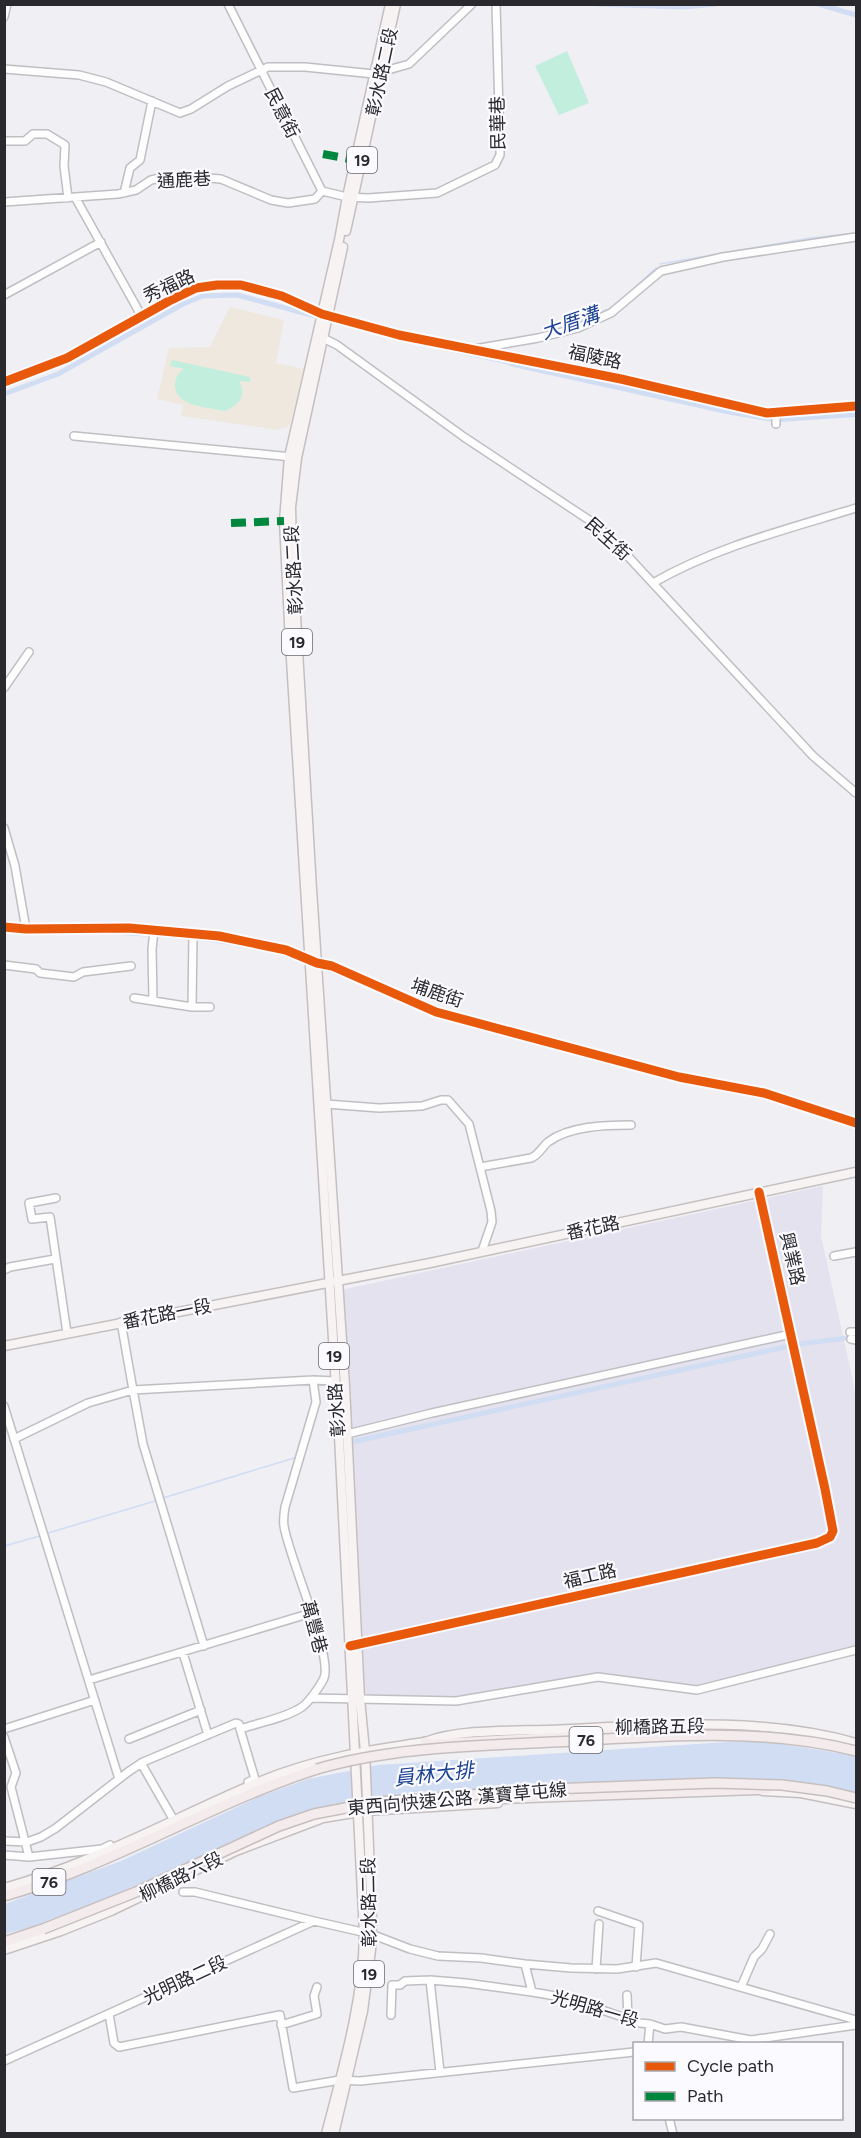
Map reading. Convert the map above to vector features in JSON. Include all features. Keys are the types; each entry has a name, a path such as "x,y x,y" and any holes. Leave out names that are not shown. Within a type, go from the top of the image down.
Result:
{"highway":[{"path":"425,1742 433,1744 703,1731 731,1732 742,1736"},
{"name":"76","path":"4,1896 92,1866 263,1788 317,1769 374,1756 436,1749 667,1736 770,1736 856,1751"},
{"name":"東西向快速公路 漢寶草屯線","path":"4,1942 136,1892 279,1826 314,1814 368,1804 549,1789 715,1783 783,1785 827,1791 856,1798"},
{"path":"436,1806 460,1800 732,1789 827,1791"}],"main road":[{"name":"彰水路二段","path":"378,74 390,4"},
{"name":"彰水路二段","path":"313,962 294,642 291,507 293,457 321,337 339,240 396,4"},
{"name":"彰水路","path":"313,962 326,1104 334,1282 335,1381 343,1435"},
{"name":"彰水路","path":"313,962 334,1282 360,1752"},
{"name":"番花路","path":"334,1282 856,1172"},
{"name":"番花路一段","path":"4,1346 334,1282"},
{"name":"柳橋路五段","path":"360,1752 482,1732 719,1725 813,1733 856,1743"},
{"name":"19","path":"360,1752 365,1764 362,1807"},
{"name":"19","path":"360,1752 356,1766 362,1807"},
{"path":"4,1888 88,1861 262,1780 311,1763 360,1752"},
{"path":"362,1807 436,1806 741,1791 801,1793 856,1804"},
{"name":"彰水路二段","path":"334,2133 357,2011 368,1934 362,1807"},
{"name":"柳橋路六段","path":"4,1950 111,1911 266,1839 362,1807"},
{"name":"彰水路二段","path":"326,2133 343,2080"}],"street":[{"path":"4,17 7,4"},
{"name":"民意街","path":"228,4 322,191"},
{"path":"4,69 79,75 106,82 180,112 191,109 228,86 268,67 283,65 378,74 409,64 472,4"},
{"name":"民華巷","path":"350,198 437,193 495,165 500,155 496,4"},
{"path":"124,193 130,168 140,160 152,100"},
{"path":"4,141 25,141 33,134 47,134 65,145 64,166 72,198 101,242 142,317"},
{"name":"通鹿巷","path":"7,202 124,193 136,190 151,180 165,177 221,179 271,200 288,203 315,199 322,191"},
{"path":"322,191 350,198"},
{"path":"4,210 10,206 7,202"},
{"path":"471,350 578,328 611,313 661,271 723,257 842,237 856,237"},
{"path":"4,294 101,242"},
{"name":"秀福路","path":"4,382 67,358 169,300 196,288 241,285 282,296 325,318"},
{"name":"福陵路","path":"325,318 621,380 712,402 776,413 856,406"},
{"name":"民生街","path":"321,337 464,437 589,520 610,537 813,756 856,793"},
{"path":"776,413 776,424"},
{"path":"74,436 293,457"},
{"path":"653,583 671,572 716,553 856,508"},
{"path":"4,688 29,652"},
{"path":"4,828 15,866 26,928"},
{"name":"埔鹿街","path":"4,927 93,927 219,936 256,943 286,950 313,962 332,966 436,1012 679,1077 764,1093 856,1124"},
{"path":"153,1000 154,931"},
{"path":"192,1007 193,934"},
{"path":"4,965 36,969 40,974 74,977 83,972 131,966"},
{"path":"134,998 192,1007 210,1007"},
{"path":"326,1104 378,1108 422,1106 448,1100 469,1124 491,1211 492,1222 482,1251"},
{"path":"480,1167 535,1157 547,1143 557,1136 596,1125 630,1125"},
{"name":"興業路","path":"759,1192 833,1531"},
{"path":"56,1198 29,1203 32,1220 50,1217 68,1333"},
{"path":"834,1256 856,1252"},
{"path":"4,1270 55,1259"},
{"path":"121,1322 143,1444 204,1646"},
{"path":"343,1435 432,1413 791,1334"},
{"path":"4,1437 13,1436 88,1403 133,1390 313,1380 335,1381"},
{"name":"萬豐巷","path":"311,1698 324,1678 322,1654 283,1524 285,1508 316,1402 313,1380"},
{"path":"4,1406 118,1779"},
{"name":"福工路","path":"353,1646 817,1543 830,1537 833,1531"},
{"path":"88,1680 311,1613"},
{"path":"240,1729 292,1712 302,1707 311,1698 456,1701 598,1677 697,1690 856,1650"},
{"path":"183,1653 208,1735"},
{"path":"4,1729 95,1700"},
{"path":"129,1740 201,1710"},
{"path":"4,1841 27,1842 56,1828 141,1763 236,1723 239,1724 255,1779 102,1849 29,1857 4,1855"},
{"path":"4,1737 16,1773 15,1779 8,1784 11,1787 27,1842 29,1857"},
{"path":"141,1763 172,1817"},
{"path":"183,1892 195,1892 368,1934 438,1956 596,1969 636,1967 656,1963 856,2020"},
{"path":"598,1911 639,1925 636,1967"},
{"name":"光明路二段","path":"4,2061 314,1921"},
{"path":"596,1969 599,1924"},
{"path":"741,1987 754,1957 762,1949 770,1934"},
{"name":"光明路一段","path":"525,1964 532,1992 567,1998 640,2023 650,2024 648,2042"},
{"path":"430,1980 441,2072"},
{"path":"391,2015 392,1985 405,1981 430,1980 466,1983 532,1992"},
{"path":"282,2025 317,2014 314,1996 317,1987"},
{"path":"627,1995 628,2018"},
{"path":"109,2014 114,2043 119,2047 278,2014 293,2088 343,2080 633,2052"},
{"path":"650,2024 665,2029 681,2027 751,2040 856,2025"}],"shaded area":[{"path":"230,307 284,320 276,363 304,369 290,425 279,430 181,416 183,405 157,399 169,348 210,347"},
{"path":"823,1186 821,1236 856,1395 856,1648 687,1689 601,1676 456,1700 363,1696 341,1290"}],"green space":[{"path":"567,51 589,103 559,115 535,66"},
{"path":"172,360 250,377 250,382 239,381 242,395 238,403 230,409 224,411 194,405 181,398 176,392 176,378 184,369 170,366"}],"water":[{"path":"512,362 773,417 773,422 731,415 509,366"},
{"path":"856,410 856,417 779,422 779,417"},
{"name":"員林大排","path":"758,1740 856,1756 856,1795 654,1781 413,1792 317,1809 264,1827 108,1898 34,1926 5,1934 5,1904 121,1861 261,1796 308,1779 378,1765"}],"waterway":[{"path":"597,4 684,7 716,4"},
{"path":"818,4 856,15"},
{"name":"大厝溝","path":"660,264 810,238 856,233"},
{"name":"大厝溝","path":"623,298 656,268"},
{"path":"4,394 58,374 183,304 203,296 237,295 379,333"},
{"name":"大厝溝","path":"565,328 613,307"},
{"name":"大厝溝","path":"471,345 540,334"},
{"path":"421,343 517,364"},
{"path":"86,932 150,936"},
{"path":"155,936 189,939"},
{"path":"197,940 239,945 306,963"},
{"path":"322,969 433,1016 532,1041"},
{"path":"641,1070 704,1087 767,1098 814,1113"},
{"path":"830,1118 856,1129"},
{"path":"352,1442 799,1344 855,1337"},
{"path":"163,1498 294,1458"},
{"path":"48,1533 155,1501"},
{"path":"4,1546 40,1536"}],"marked path":[{"path":"323,154 355,160"},
{"path":"231,523 284,521"}],"cycle path":[{"path":"4,382 67,358 196,288 241,285 282,296 322,314 399,335 621,379 767,413 856,406"},
{"path":"4,927 26,929 129,928 219,936 286,950 317,963 332,966 436,1012 679,1077 764,1093 856,1123"},
{"path":"350,1646 817,1543 830,1537 833,1531 825,1489 759,1192"}]}
